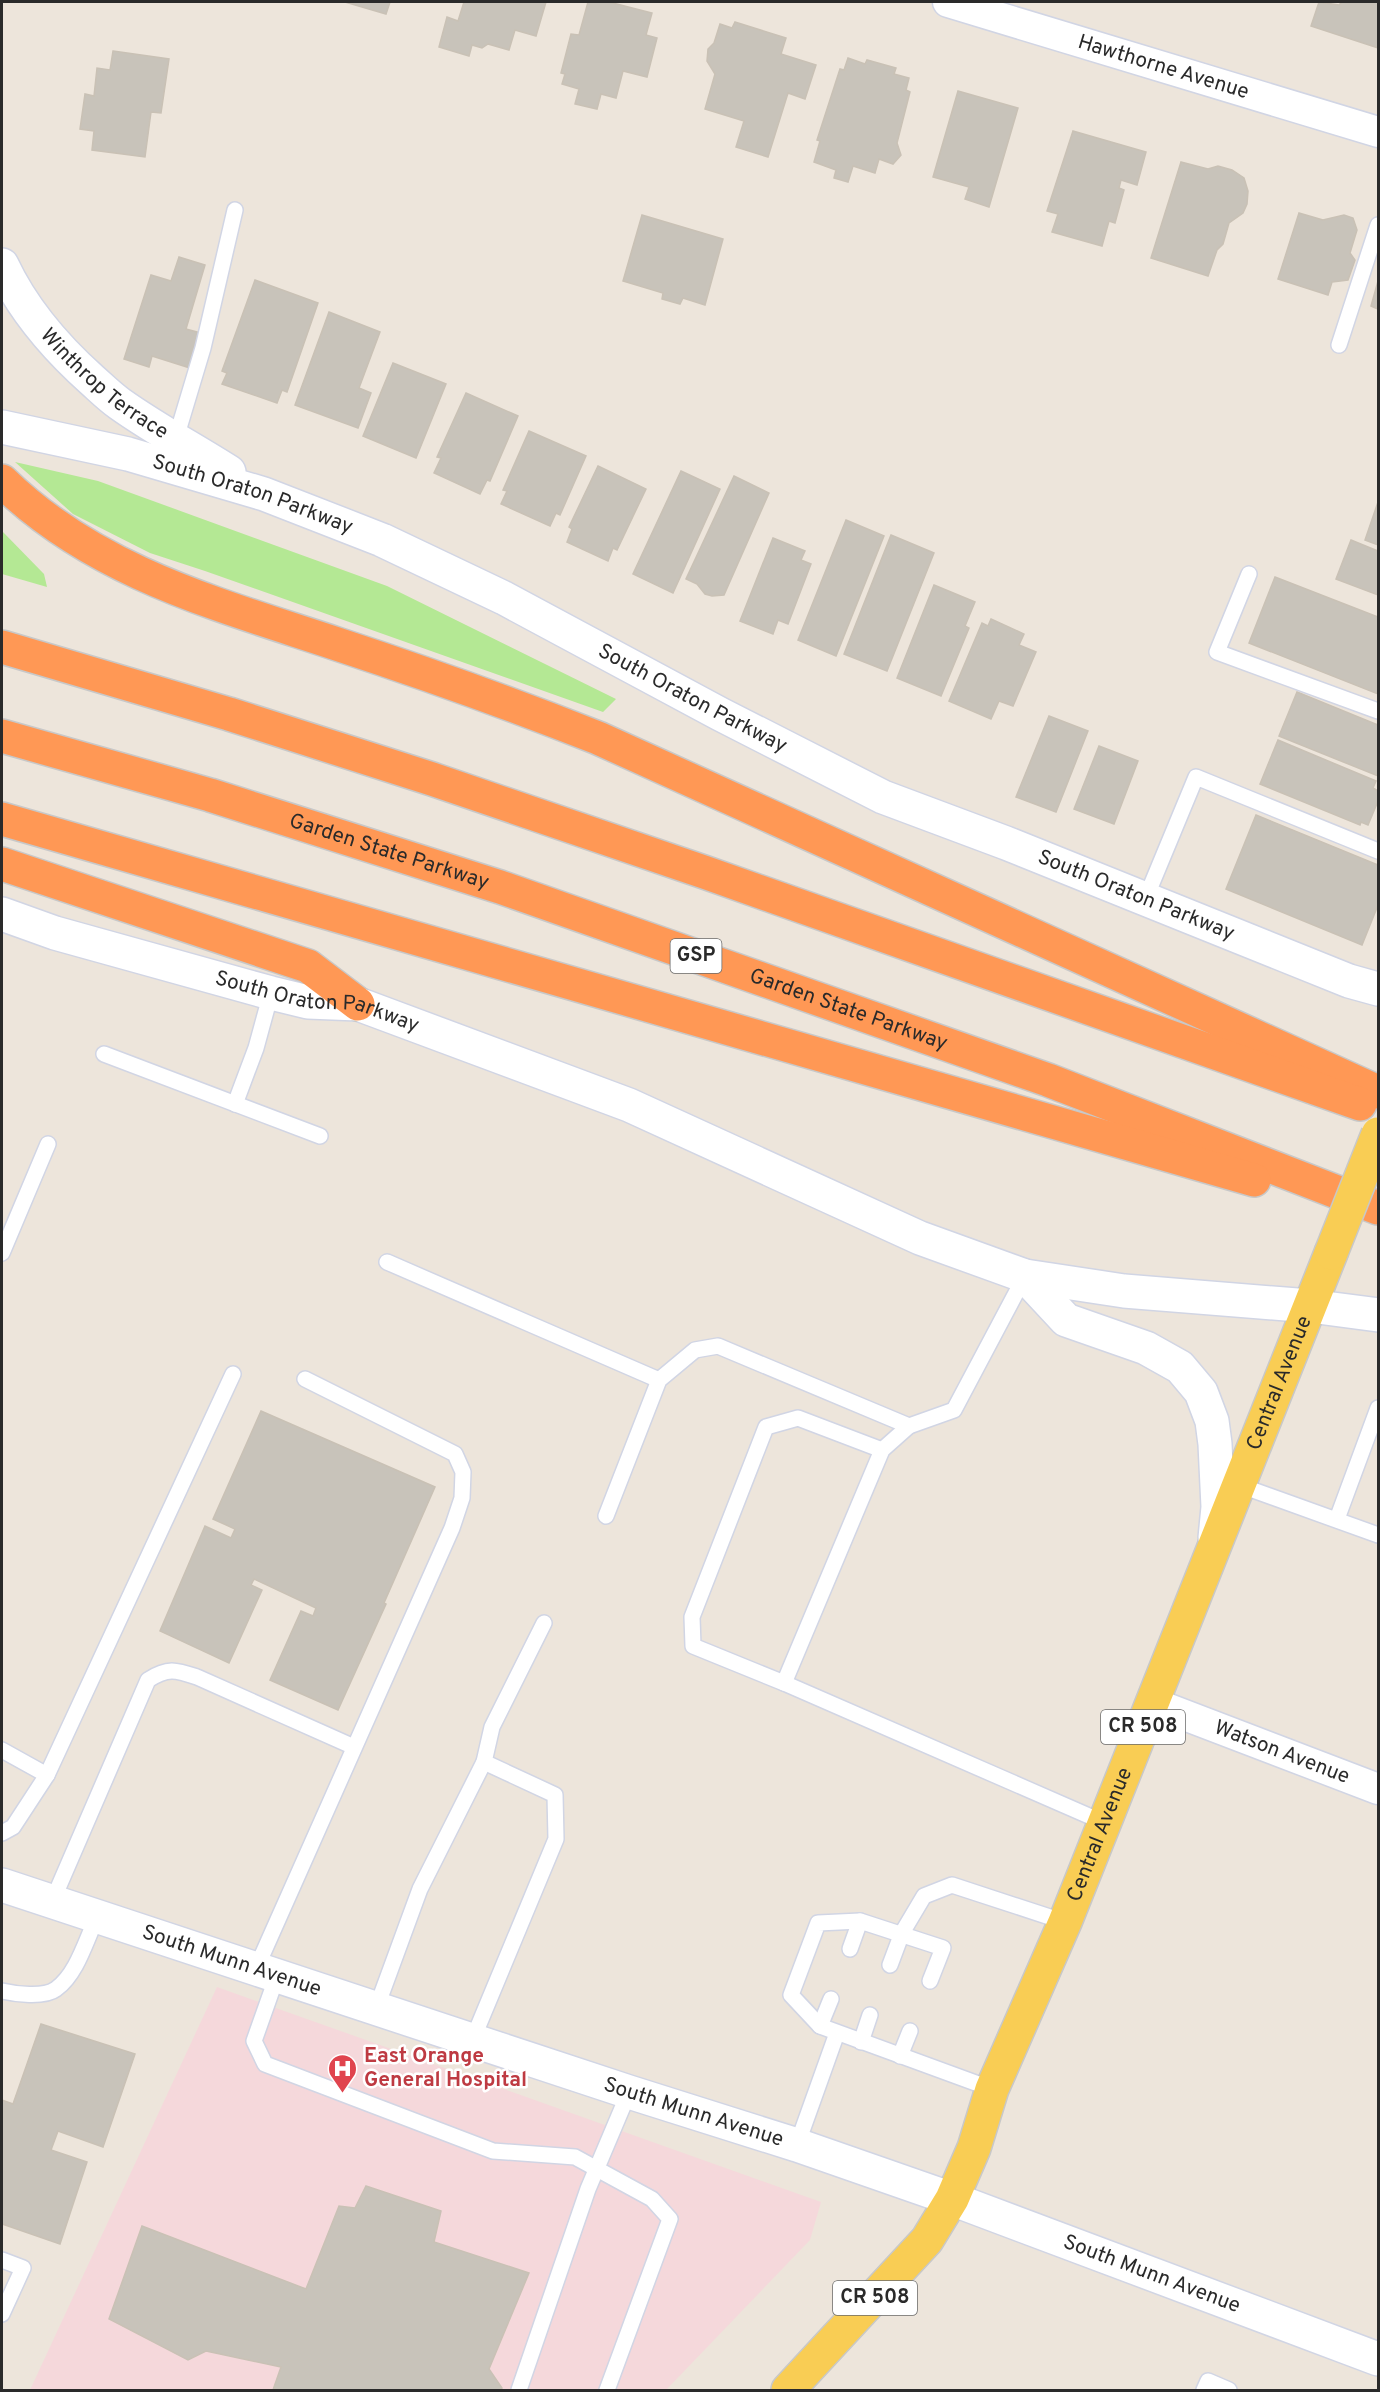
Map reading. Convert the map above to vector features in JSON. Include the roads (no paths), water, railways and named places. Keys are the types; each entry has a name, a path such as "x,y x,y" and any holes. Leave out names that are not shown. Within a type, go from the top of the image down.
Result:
{"highway":[{"path":"2,481 60,531 90,549 147,577 218,604 469,689 598,738 1378,1092"},
{"path":"2,647 229,714 432,779 716,876 1378,1111"},
{"name":"Garden State Parkway","path":"2,736 210,795 521,894 1048,1080 1378,1208"},
{"path":"2,819 1378,1216"},
{"path":"2,864 308,966 358,1004"}],"main road":[{"name":"Winthrop Terrace","path":"2,265 22,302 59,349 119,403 264,494"},
{"name":"South Oraton Parkway","path":"2,427 128,454 264,494 382,540 504,598 720,714 884,797 1006,843 1349,981 1378,989"},
{"name":"South Oraton Parkway","path":"2,914 55,933 271,993 308,1002 358,1004 629,1105 920,1238 1025,1276 1124,1292 1310,1306 1378,1315"},
{"name":"Central Avenue","path":"796,2388 927,2240 952,2199 974,2148 992,2090 1105,1823 1378,1134"},
{"path":"1025,1276 1066,1320 1146,1348 1179,1367 1201,1392 1212,1421 1215,1444 1218,1507 1214,1549"},
{"name":"South Munn Avenue","path":"2,1885 472,2041 797,2145 952,2199 1378,2359"}],"street":[{"name":"Hawthorne Avenue","path":"948,2 1378,132"},
{"name":"Watson Avenue","path":"1153,1703 1378,1789"}],"lane":[{"path":"176,438 203,348 235,210"},
{"path":"1339,345 1378,225"},
{"path":"1249,574 1217,652 1378,711"},
{"path":"1145,900 1196,777 1378,851"},
{"path":"235,1104 256,1048 271,993"},
{"path":"104,1054 320,1136"},
{"path":"2,1253 48,1144"},
{"path":"387,1262 658,1380"},
{"path":"784,1683 882,1450 909,1426 954,1410 1025,1276"},
{"path":"606,1516 658,1380 695,1350 718,1346 909,1426"},
{"path":"2,1833 13,1827 47,1775 233,1374"},
{"path":"305,1379 455,1454 463,1472 462,1498 452,1528 354,1747 267,1973 254,2041 265,2064 493,2151 575,2157 652,2199 670,2219 607,2391"},
{"path":"1337,1519 1378,1408"},
{"path":"882,1450 798,1418 766,1427 692,1617 693,1646 784,1683 1105,1823"},
{"path":"1239,1485 1378,1535"},
{"path":"376,2009 420,1889 484,1762 492,1727 544,1623"},
{"path":"52,1902 148,1680 160,1673 176,1670 354,1747"},
{"path":"2,1750 47,1775"},
{"path":"472,2041 556,1839 555,1795 484,1762"},
{"path":"890,1965 902,1933 924,1896 952,1885 1065,1922"},
{"path":"2,1991 21,1996 55,1991 70,1974 97,1917"},
{"path":"850,1949 861,1921"},
{"path":"930,1981 943,1947 861,1921 818,1923 791,1995 820,2026 992,2090"},
{"path":"820,2026 831,1999"},
{"path":"861,2042 870,2015"},
{"path":"900,2055 910,2031"},
{"path":"797,2145 837,2033"},
{"path":"519,2391 596,2170 629,2092"},
{"path":"2,2260 23,2268 2,2314"},
{"path":"1204,2391 1208,2381 1229,2391"}],"place":[{"name":"East Orange General Hospital","path":"343,2094"}]}
